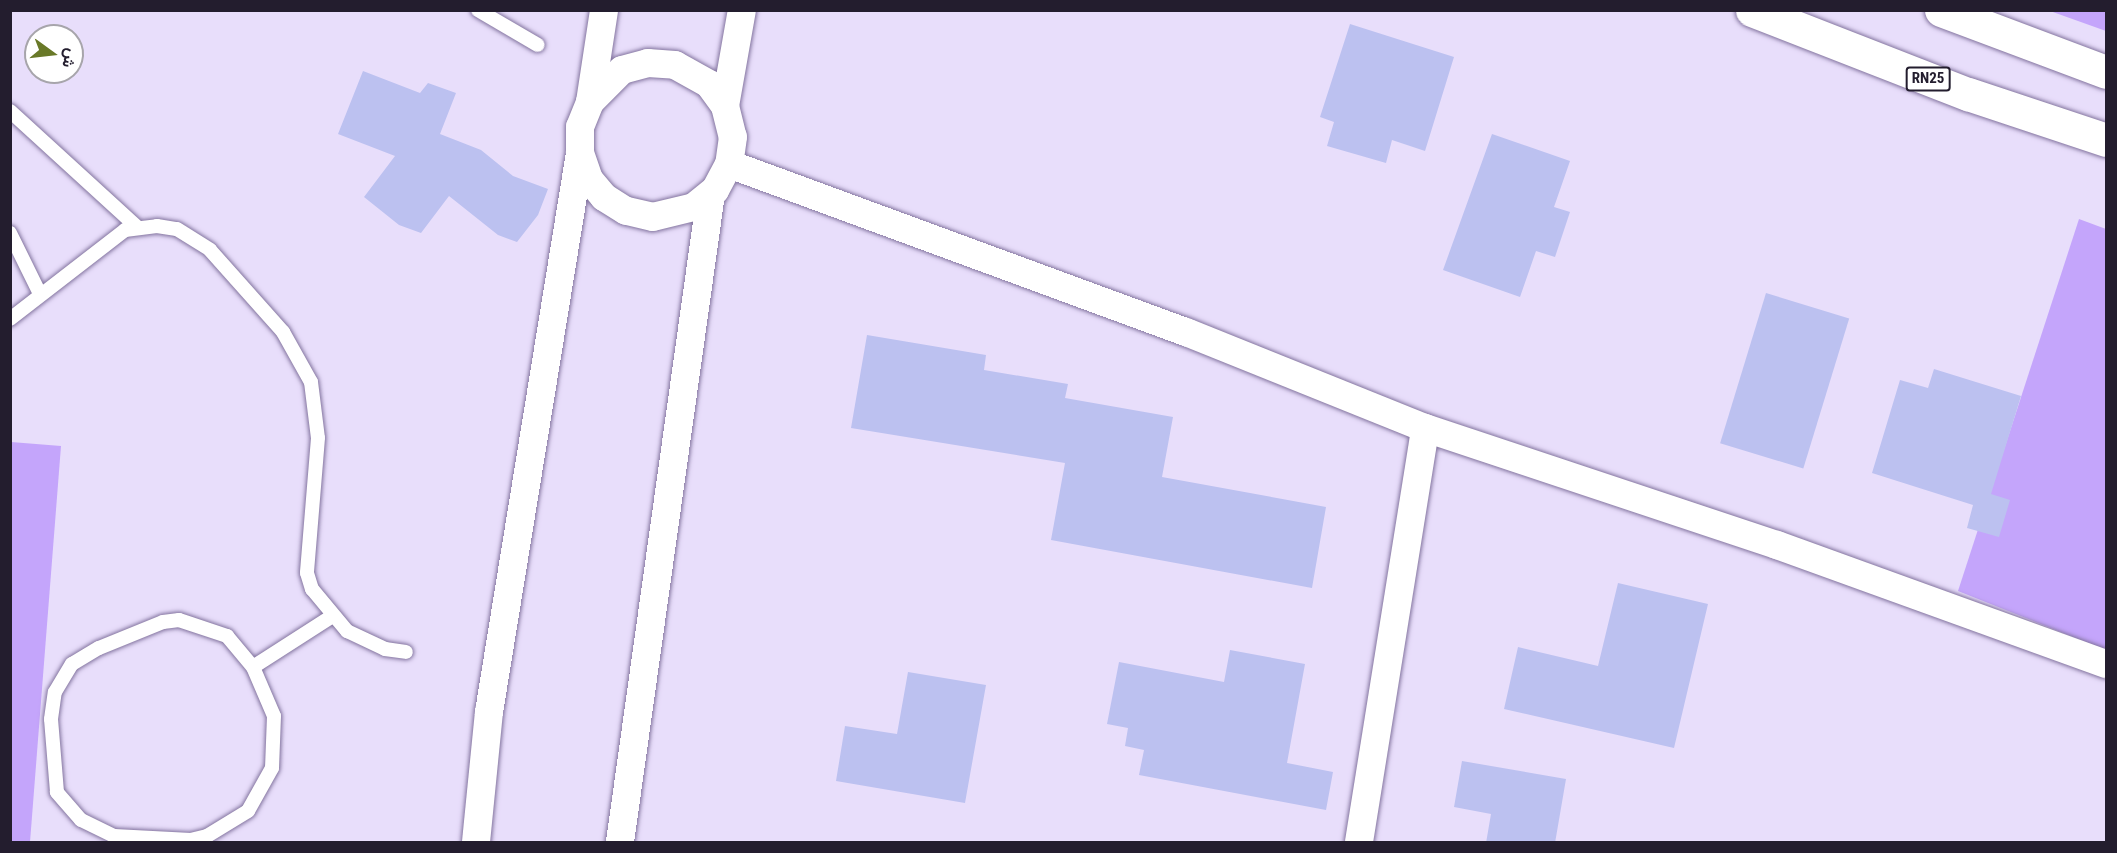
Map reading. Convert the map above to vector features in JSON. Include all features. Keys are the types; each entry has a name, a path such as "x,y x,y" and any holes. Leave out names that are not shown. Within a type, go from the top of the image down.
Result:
{"main road":[{"name":"RN25","path":"1752,10 1968,94 2106,140"},
{"path":"1941,10 2106,72"}],"street":[{"path":"476,843 489,712 580,153 580,127 590,102 604,10"},
{"path":"725,106 742,10"},
{"path":"580,153 590,179 604,197 626,212 669,216 694,207 711,194 729,164 733,137 725,106 709,84 675,65 648,63 622,70 590,102"},
{"path":"729,164 1186,332 1425,428 1777,545 2106,664"},
{"path":"620,843 711,194"},
{"path":"1359,843 1425,428"}],"lane":[{"path":"478,10 538,45"},
{"path":"10,111 137,227"},
{"path":"10,319 114,235 137,227 167,228 194,238 236,275 300,357 316,408 318,438 307,573 331,617 365,642 406,652"},
{"path":"10,233 40,294"},
{"path":"253,667 331,617"},
{"path":"179,620 227,636 253,667 270,699 275,751 258,798 236,821 191,840 131,839 96,830 67,807 57,792 51,719 55,692 72,664 163,622 179,620"}],"shaded area":[{"path":"2050,11 2106,11 2106,31"},
{"path":"2079,219 2106,229 2106,650 1958,591"},
{"path":"11,442 61,446 30,842 11,842"}],"building":[{"path":"1350,24 1454,57 1425,151 1392,140 1386,163 1327,146 1334,122 1320,117"},
{"path":"363,71 420,93 428,83 456,93 440,134 481,150 513,176 548,189 538,215 517,242 498,235 449,196 421,233 399,225 364,197 395,156 338,134"},
{"path":"1492,134 1570,161 1554,207 1570,212 1555,257 1536,251 1520,297 1443,270"},
{"path":"1766,293 1849,318 1803,469 1720,443"},
{"path":"867,335 986,355 984,370 1068,384 1065,398 1173,417 1162,477 1326,507 1312,588 1051,540 1065,463 851,428"},
{"path":"1934,369 2021,396 1991,494 2010,500 1999,537 1967,528 1973,505 1872,473 1900,380 1928,388"},
{"path":"1618,583 1708,604 1674,748 1504,709 1518,647 1598,666"},
{"path":"1230,650 1305,664 1287,763 1333,772 1326,810 1139,775 1144,750 1125,746 1128,728 1107,724 1119,662 1224,682"},
{"path":"908,672 986,685 965,803 836,781 845,726 897,734"},
{"path":"1462,761 1566,779 1555,843 1486,843 1491,814 1454,807"}]}
